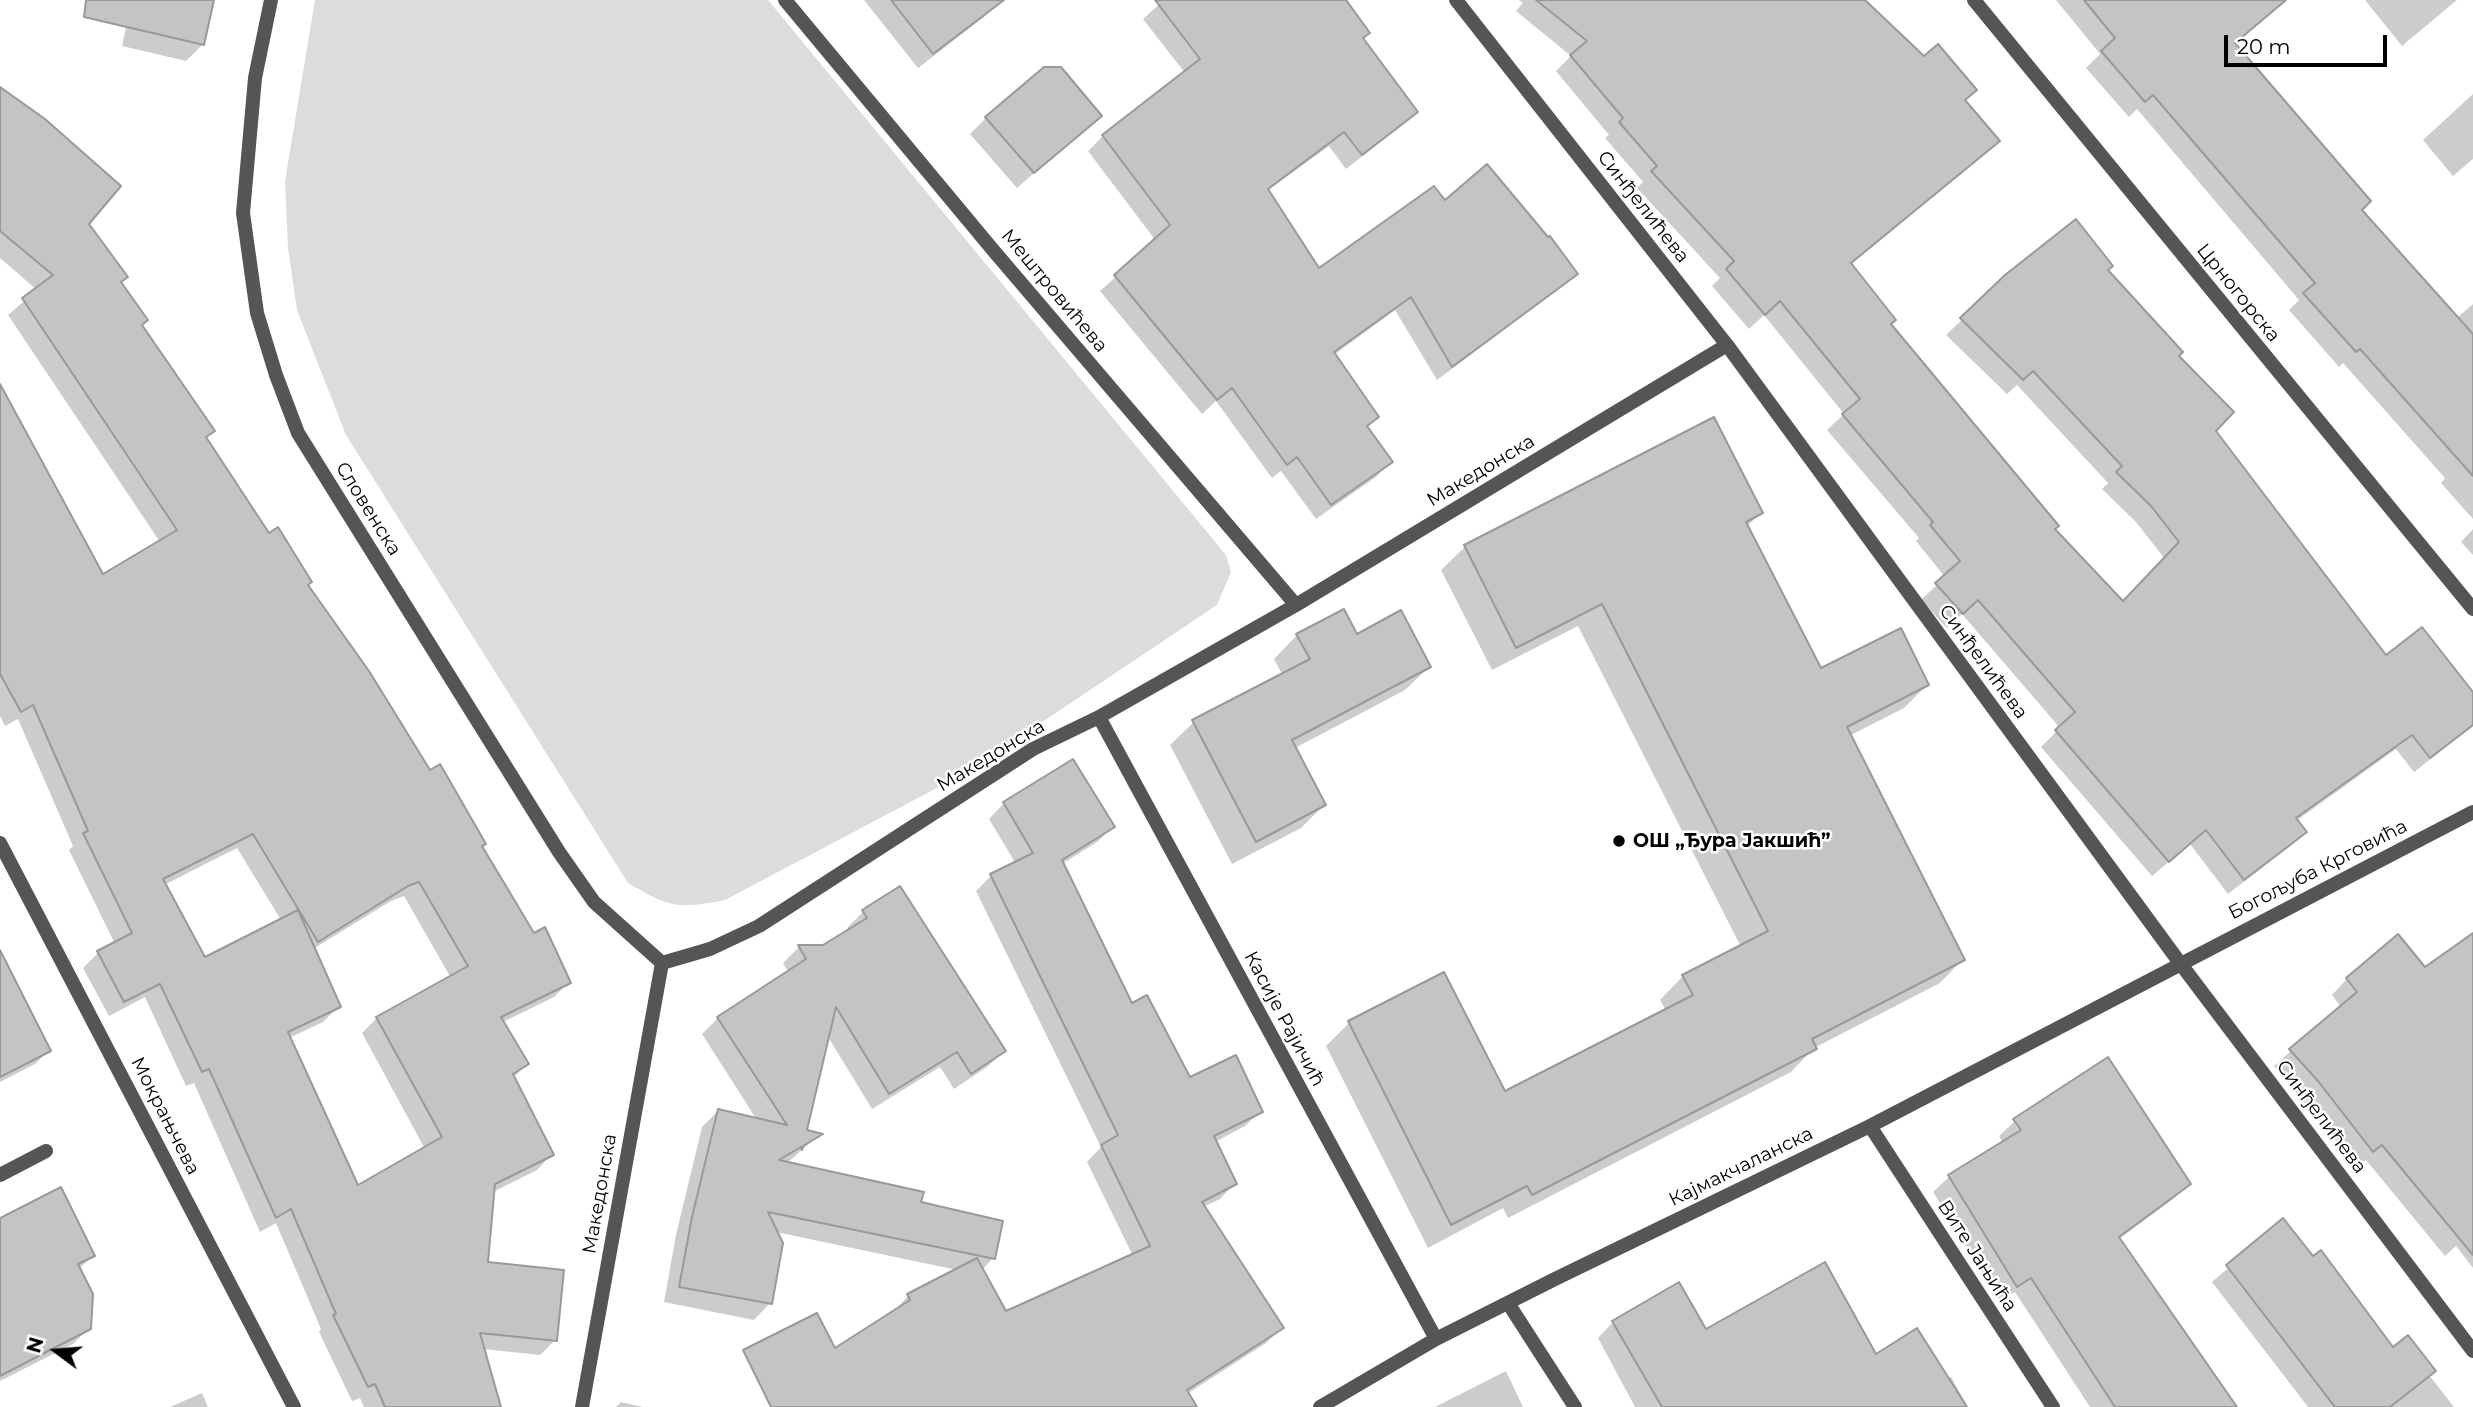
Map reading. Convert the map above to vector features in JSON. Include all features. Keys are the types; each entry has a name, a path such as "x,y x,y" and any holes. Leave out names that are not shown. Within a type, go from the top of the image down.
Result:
{"street":[{"name":"Словенска","path":"271,0 255,78 243,213 257,313 298,433 559,852 594,902 662,963"},
{"name":"Мештровићева","path":"785,0 993,250 1296,605"},
{"name":"Синђелићева","path":"1456,0 1727,345 2180,963 2473,1351"},
{"name":"Црногорска","path":"1974,0 2473,610"},
{"name":"Македонска","path":"582,1407 662,963 710,950 759,926 1033,749 1099,717 1296,605 1727,345"},
{"name":"Касије Рајичић","path":"1099,717 1436,1339"},
{"name":"Богољуба Крговића","path":"2180,963 2473,812"},
{"name":"Мокрањчева","path":"0,843 294,1407"},
{"name":"Кајмакчаланска","path":"1320,1407 1436,1339 1870,1126 2180,963"},
{"name":"Вите Јањића","path":"1870,1126 2053,1407"},
{"path":"0,1175 46,1151"},
{"path":"1508,1303 1575,1407"}],"shaded area":[{"path":"315,0 768,0 1226,555 1231,572 1217,605 969,771 725,900 695,905 674,904 628,883 346,435 297,310 288,248 285,181"}],"building":[{"path":"86,0 214,0 204,45 84,17"},
{"path":"891,0 1004,0 933,54"},
{"path":"1155,0 1346,0 1370,33 1363,38 1418,112 1362,155 1344,132 1268,189 1319,268 1434,186 1445,200 1487,164 1548,237 1550,236 1578,274 1452,367 1411,297 1334,352 1379,417 1367,426 1393,462 1331,505 1297,457 1287,465 1232,388 1217,400 1114,275 1170,225 1102,135 1200,59"},
{"path":"1536,0 1865,0 1924,56 1938,44 1977,90 1965,100 2000,141 1851,263 1896,320 1891,324 2059,526 2055,529 2123,601 2179,542 2151,506 2116,472 2122,466 2033,371 2023,380 1960,318 2005,275 2076,219 2113,266 2108,270 2183,352 2179,356 2234,412 2216,431 2386,655 2422,627 2473,692 2473,725 2430,758 2412,735 2296,818 2307,832 2244,880 2206,830 2169,862 2055,730 2075,712 1978,600 1963,614 1935,583 1960,561 1930,525 1933,522 1842,414 1860,399 1780,301 1765,315 1726,269 1734,261 1651,171 1657,166 1619,122 1623,118 1570,55 1587,41"},
{"path":"2084,0 2286,0 2235,43 2371,201 2362,210 2473,334 2473,476 2360,349 2356,352 2303,293 2315,283 2153,95 2145,102 2101,51 2115,38"},
{"path":"1044,67 1061,67 1102,116 1034,173 985,117"},
{"path":"0,87 45,119 121,186 89,224 128,277 121,282 148,320 142,325 215,431 206,437 269,533 278,527 312,582 308,585 369,671 430,770 440,764 486,844 482,846 534,933 545,927 571,983 501,1017 529,1064 513,1074 554,1155 495,1184 488,1262 564,1270 557,1341 480,1333 501,1407 385,1407 375,1384 368,1387 333,1315 336,1314 291,1209 276,1218 209,1069 202,1072 160,984 124,1002 97,951 132,933 83,833 88,831 33,705 21,712 0,674 0,384 103,574 177,530 22,298 53,275 0,231","holes":["253,834 318,942 408,886 419,882 468,966 376,1017 442,1137 358,1185 288,1032 341,1007 298,910 205,957 163,879"]},
{"path":"1714,417 1763,513 1746,522 1821,668 1901,628 1929,685 1847,727 1965,960 1812,1039 1817,1049 1532,1195 1527,1186 1451,1225 1348,1021 1444,972 1505,1091 1693,995 1682,975 1768,931 1602,604 1516,648 1464,545"},
{"path":"1344,609 1357,634 1401,610 1431,667 1292,740 1326,805 1256,842 1192,720 1310,659 1296,634"},
{"path":"1073,759 1115,827 1062,860 1132,1003 1147,995 1190,1077 1236,1055 1263,1112 1214,1136 1237,1184 1202,1202 1284,1328 1187,1390 1197,1407 771,1407 743,1350 817,1313 835,1348 910,1300 907,1294 977,1258 1006,1311 1150,1246 1101,1145 1118,1135 990,874 1033,853 1003,802"},
{"path":"900,886 1006,1051 971,1074 957,1052 889,1094 836,1007 807,1130 823,1134 803,1146 802,1150 801,1147 779,1160 924,1192 921,1202 1003,1221 995,1259 768,1212 783,1243 772,1304 679,1287 692,1217 718,1109 787,1125 717,1017 806,959 798,945 823,945 867,918 862,910"},
{"path":"2473,933 2473,1255 2382,1145 2373,1152 2318,1081 2289,1049 2357,992 2346,978 2398,934 2425,967"},
{"path":"0,950 51,1051 0,1077"},
{"path":"2108,1057 2191,1184 2119,1237 2237,1407 2115,1407 2031,1278 2017,1287 1948,1175 2021,1130 2013,1119"},
{"path":"61,1187 95,1256 78,1264 93,1294 91,1329 0,1376 0,1218"},
{"path":"2283,1218 2313,1256 2321,1250 2393,1347 2408,1335 2436,1371 2390,1407 2335,1407 2226,1265"},
{"path":"1825,1262 1876,1354 1917,1328 1967,1407 1662,1407 1612,1321 1679,1282 1706,1329"}],"place":[{"name":"ОШ „Ђура Јакшић”","path":"1619,841"}]}
